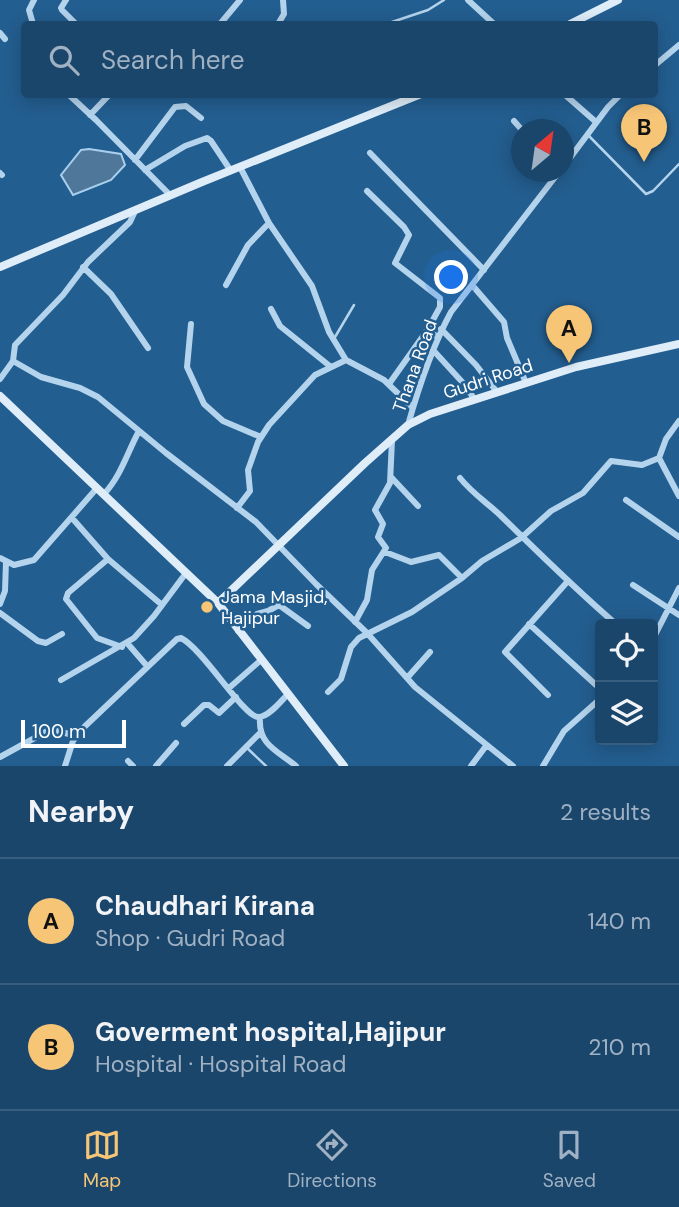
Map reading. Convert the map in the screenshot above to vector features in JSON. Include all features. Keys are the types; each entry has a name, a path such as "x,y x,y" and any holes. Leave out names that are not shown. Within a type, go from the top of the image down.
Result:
{"main road":[{"path":"576,21 617,1 629,0"},
{"path":"0,267 411,98"},
{"name":"Gudri Road","path":"218,603 408,425 430,414 600,360 679,344"},
{"path":"0,396 218,603 344,766"}],"street":[{"path":"32,21 29,10 34,0"},
{"path":"66,0 61,8 73,21"},
{"path":"222,21 240,0"},
{"path":"280,21 284,14 283,0"},
{"path":"468,0 491,21"},
{"path":"0,33 5,39"},
{"path":"658,63 679,45"},
{"path":"72,98 170,195"},
{"path":"90,115 106,98"},
{"path":"569,98 596,122"},
{"path":"574,152 617,98"},
{"path":"135,160 175,107 186,106 201,118"},
{"path":"145,170 185,146 207,138 211,141 235,169 312,286 333,340 346,360 388,384 413,408"},
{"path":"370,153 484,270"},
{"name":"Thana Road","path":"408,425 433,350 451,312 552,182"},
{"path":"367,191 409,235 396,263 440,298 440,307 428,329 388,384"},
{"path":"0,379 13,361 15,345 63,295 83,267 130,222 136,209"},
{"path":"226,285 248,245 269,223"},
{"path":"83,267 111,293 148,348"},
{"path":"471,285 504,322 507,338 526,383"},
{"path":"271,309 280,326 331,367"},
{"path":"191,324 187,367 204,404 216,416 261,437"},
{"path":"428,329 438,338"},
{"path":"441,329 476,365 497,392"},
{"path":"433,350 475,400"},
{"path":"237,508 250,491 247,475 261,437 309,380 346,360"},
{"path":"13,361 41,377 89,391 256,522 367,633 424,695 513,766"},
{"path":"328,692 341,679 351,647 367,633 412,612 482,561 521,538 551,511 583,493 611,461 642,465 659,458 666,439 679,421"},
{"path":"0,604 5,591 3,560 18,565 34,560 72,518 121,473 126,455 139,431"},
{"path":"355,622 367,600 369,575 385,552 385,545 379,537 383,524 375,510 391,477 392,440"},
{"path":"659,458 679,496"},
{"path":"391,477 418,506"},
{"path":"460,478 470,491 610,619"},
{"path":"626,500 679,537"},
{"path":"72,518 108,559 162,605"},
{"path":"385,552 411,562 439,555 462,578"},
{"path":"108,559 68,593 65,599 97,638 125,645 147,666"},
{"path":"61,680 125,645 146,626 186,573"},
{"path":"548,695 505,652 568,581"},
{"path":"633,585 679,615"},
{"path":"658,629 679,588"},
{"path":"239,631 257,614 279,606 308,626"},
{"path":"0,613 38,641 46,643 62,634"},
{"path":"529,624 595,684"},
{"path":"65,766 76,736 147,666 181,638 191,645 249,713 260,718"},
{"path":"407,678 430,652"},
{"path":"229,688 261,660"},
{"path":"288,694 260,718 260,733 268,744 296,766"},
{"path":"184,724 204,705 209,705 219,713 236,697"},
{"path":"543,766 565,731 595,705"},
{"path":"0,757 51,729 76,736"},
{"path":"227,766 260,733"},
{"path":"156,766 176,743"},
{"path":"471,766 486,746"}],"lane":[{"path":"395,21 428,10 444,0"},
{"path":"587,134 646,194 653,191 679,164"},
{"path":"333,340 354,305"},
{"path":"246,747 266,766"}],"water":[{"path":"81,150 121,154 125,165 111,180 73,195 61,175"}],"place":[{"name":"Goverment hospital,Hajipur","path":"644,162"},
{"name":"Chaudhari Kirana","path":"569,363"},
{"name":"Jama Masjid, Hajipur","path":"207,607"}]}
